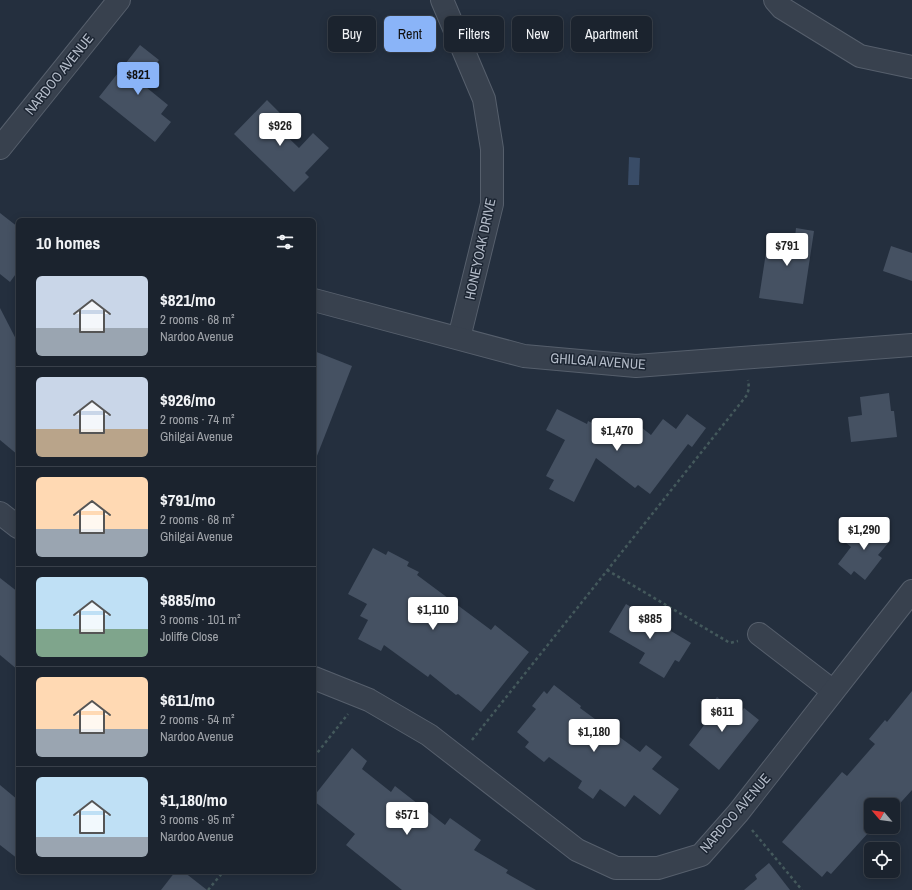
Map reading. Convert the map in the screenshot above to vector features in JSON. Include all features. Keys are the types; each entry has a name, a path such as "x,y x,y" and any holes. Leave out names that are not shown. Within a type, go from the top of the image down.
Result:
{"street":[{"name":"NARDOO AVENUE","path":"0,148 119,0"},
{"name":"HONEYOAK DRIVE","path":"442,0 484,99 492,149 492,204 459,338"},
{"path":"775,0 782,8 860,56 912,67"},
{"name":"GHILGAI AVENUE","path":"316,301 524,356 636,366 912,345"},
{"path":"0,513 16,525"},
{"name":"NARDOO AVENUE","path":"316,679 369,700 429,735 577,850 616,868 658,868 701,854 738,814 912,591"},
{"path":"759,634 833,691"}],"path":[{"path":"460,759 477,732 747,395 749,388 744,358"},
{"path":"607,570 730,643 759,634"},
{"path":"316,754 348,714 358,719 369,700"},
{"path":"738,814 802,890"},
{"path":"208,890 221,874"}],"water":[{"path":"629,157 640,158 639,185 628,185"}],"building":[{"path":"140,45 159,60 141,83 168,105 161,114 171,122 155,142 99,97"},
{"path":"267,100 281,114 273,123 299,148 313,133 329,148 305,173 309,177 294,192 234,134"},
{"path":"0,213 16,225 16,274 10,282 0,274"},
{"path":"796,228 814,231 803,304 759,298 769,233 795,237"},
{"path":"891,246 912,253 912,281 883,271"},
{"path":"0,308 16,339 16,453 0,440"},
{"path":"316,352 352,366 316,458"},
{"path":"889,393 891,411 894,411 897,437 851,442 848,417 862,415 860,397"},
{"path":"557,409 587,424 588,421 625,440 637,424 651,435 663,419 676,429 687,414 706,428 692,447 688,444 650,494 638,485 635,488 596,458 574,502 549,489 554,480 546,476 565,440 546,430"},
{"path":"862,520 890,541 878,555 882,558 865,580 854,571 851,575 838,564 851,547 845,542"},
{"path":"373,548 386,555 388,551 409,562 407,566 419,572 417,575 491,630 495,625 529,652 481,712 458,694 456,695 430,674 428,677 384,645 381,651 358,639 368,620 360,616 367,604 348,594"},
{"path":"0,578 16,590 16,668 0,655"},
{"path":"626,604 691,643 679,662 675,660 664,678 639,663 645,653 609,632"},
{"path":"554,685 581,706 580,708 640,752 646,745 662,757 652,769 679,789 660,815 634,795 625,807 600,789 593,799 578,788 582,781 549,757 544,762 525,747 529,742 517,732 536,709 532,706 544,691 547,694"},
{"path":"912,691 912,790 900,803 900,798 864,798 864,834 867,834 831,874 827,871 822,877 782,842 842,772 847,776 875,744 869,739 885,720 887,722"},
{"path":"717,697 740,714 744,708 759,720 719,770 689,745 708,720 702,716"},
{"path":"352,748 367,761 362,769 391,792 395,786 445,825 450,818 481,840 474,850 508,870 506,873 536,890 402,890 346,845 355,834 316,803 316,793"},
{"path":"0,785 16,798 16,857 0,845"},
{"path":"769,863 790,890 744,890 757,879 755,875"},
{"path":"173,874 187,874 207,890 161,890"}]}
